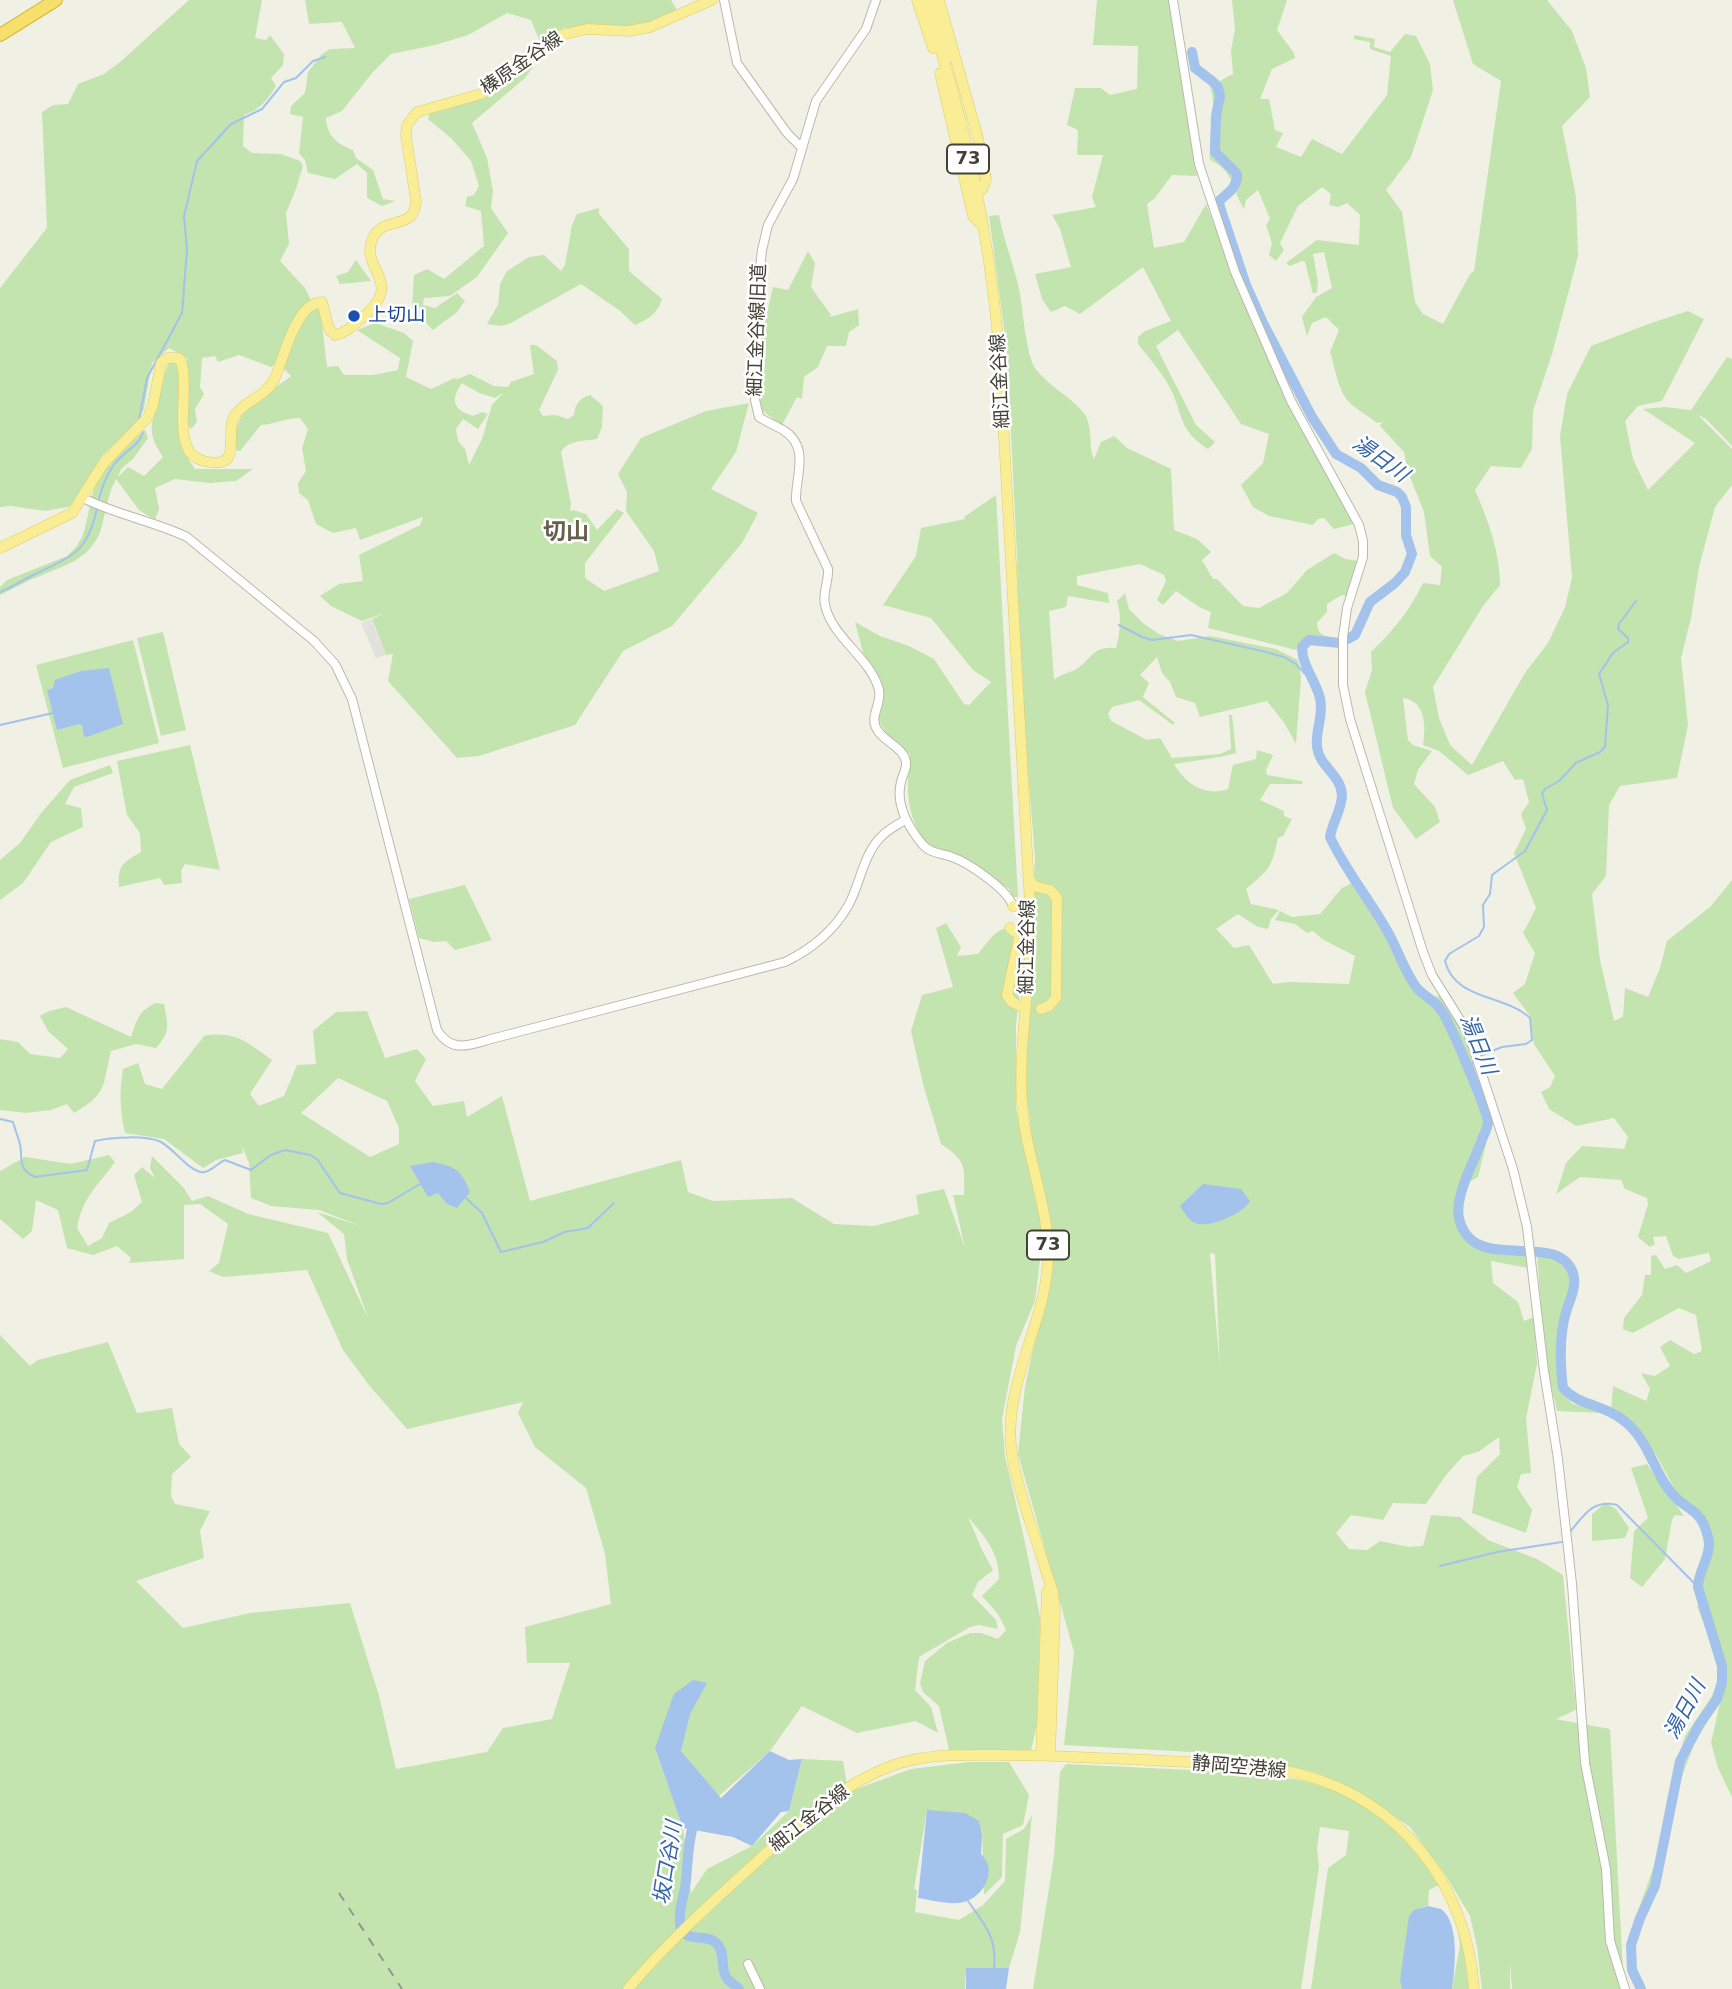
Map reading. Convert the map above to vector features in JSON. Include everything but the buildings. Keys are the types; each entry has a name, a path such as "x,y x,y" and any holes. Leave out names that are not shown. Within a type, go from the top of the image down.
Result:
{"highway":[{"path":"0,35 56,0"}],"main road":[{"name":"榛原金谷線","path":"0,548 72,513 103,464 148,416 161,363 167,358 179,358 182,364 184,436 189,452 196,459 220,462 226,459 232,449 233,419 241,408 270,387 274,381 295,324 303,312 316,302 322,302 329,329 335,335 342,334 375,307 380,299 381,281 370,254 372,241 383,227 406,220 413,216 415,211 416,201 406,136 407,125 417,112 481,94 557,36 587,29 629,31 650,27 712,0"},
{"name":"73","path":"917,0 939,67 973,216 982,226"},
{"name":"細江金谷線","path":"924,0 959,119 982,226 997,322"},
{"name":"細江金谷線","path":"628,1989 670,1943 739,1877 797,1826 846,1788 894,1765 945,1755 1045,1755 1055,1611 1053,1592 1016,1479 1010,1444 1014,1397 1040,1313 1048,1255 1043,1207 1026,1138 1022,1105 1021,1073 1031,967 1030,905 1034,886 1028,875 995,274 982,190 962,104 932,0"},
{"path":"939,0 978,138 986,179 982,190"},
{"path":"1013,906 1025,900 1034,889 1050,890 1057,898 1056,998 1049,1006 1041,1009"},
{"path":"1013,906 1024,907 1031,923"},
{"path":"1010,928 1019,938 1007,995 1018,1005"},
{"name":"静岡空港線","path":"1045,1755 1272,1768 1330,1784 1357,1797 1401,1831 1437,1873 1461,1921 1471,1956 1474,1989"}],"street":[{"path":"724,0 737,63 787,133 802,148"},
{"name":"細江金谷線旧道","path":"876,0 866,29 816,101 793,179 768,225 758,286 759,326 754,354 754,400 759,416 785,430 797,447 801,469 796,501 828,569 829,578 824,592 826,611 873,676 879,689 880,698 873,719 876,730 903,754 906,762 899,792 906,819 925,848 963,863 995,885 1010,898 1013,906"},
{"path":"1173,0 1199,164 1235,272 1291,401 1359,525 1363,557 1348,608 1342,667 1350,719 1423,952 1472,1044 1513,1169 1527,1227 1544,1371 1559,1459 1572,1584 1585,1763 1606,1869 1610,1941 1625,1989"},
{"path":"83,498 108,511 165,527 187,537 314,641 335,664 352,699 437,1030 450,1045 460,1046 507,1035 761,970 795,958 819,942 837,922 849,905 872,850 883,835 906,819"},
{"path":"748,1964 760,1989"}],"green space":[{"path":"189,0 262,0 255,38 266,40 270,35 284,54 283,65 271,78 276,86 267,100 244,115 243,146 252,153 281,154 300,161 303,166 286,213 289,244 280,261 305,288 315,308 320,307 327,367 338,366 344,375 373,375 398,370 400,358 357,330 375,323 404,333 413,341 406,377 431,389 470,374 494,386 508,387 511,382 534,374 530,345 536,345 557,361 558,370 539,410 543,416 555,415 568,419 574,415 579,402 590,395 603,406 602,427 597,439 572,443 561,452 570,511 586,514 597,530 617,509 624,513 585,563 585,578 604,591 659,571 654,551 626,511 627,492 618,474 641,438 706,411 749,403 736,452 711,489 758,513 742,543 672,626 623,651 575,725 479,756 457,758 388,681 393,654 386,655 372,619 385,613 362,621 331,606 320,596 339,584 363,581 359,555 420,525 423,517 360,540 356,528 333,533 316,524 308,500 299,493 298,483 306,471 302,448 308,429 300,418 261,425 240,451 237,451 236,436 243,415 250,406 291,376 278,363 271,367 239,355 218,362 215,356 202,358 200,387 204,394 195,409 197,422 191,429 188,425 187,358 169,348 152,363 144,409 136,423 102,456 73,506 45,511 0,507 0,288 47,228 42,112 53,105 68,104 78,84 104,74","holes":["462,383 495,398 504,392 492,405 482,439 469,465 465,449 458,441 456,429 463,419 478,429 488,414 466,414 458,407 455,399"]},
{"path":"305,0 671,0 677,10 654,23 629,27 564,28 540,42 531,20 507,13 468,35 391,54 342,111 326,118 328,130 334,138 353,150 356,158 373,170 383,199 395,201 382,206 367,198 367,173 357,164 335,179 308,173 305,160 299,153 303,117 290,114 291,106 305,93 308,72 322,54 330,49 355,48 342,22 309,24"},
{"path":"1097,0 1169,0 1197,176 1172,175 1155,198 1147,204 1154,248 1184,242 1206,204 1267,355 1313,451 1354,524 1334,529 1324,518 1318,519 1313,525 1269,516 1253,507 1241,485 1263,463 1269,434 1241,424 1178,330 1156,346 1196,425 1215,442 1208,449 1190,434 1168,384 1138,344 1138,337 1145,331 1171,321 1143,267 1080,314 1065,306 1051,312 1042,299 1035,274 1071,267 1060,229 1052,215 1096,207 1092,197 1103,155 1077,155 1078,130 1067,125 1075,88 1101,88 1110,95 1137,89 1138,46 1093,45"},
{"path":"1232,0 1287,0 1277,30 1295,58 1272,69 1260,99 1269,99 1275,130 1283,133 1276,147 1301,157 1312,139 1342,154 1387,95 1391,56 1370,49 1370,42 1354,39 1354,35 1375,39 1374,47 1390,52 1405,34 1416,36 1430,64 1433,90 1411,157 1386,190 1402,212 1415,302 1423,314 1443,324 1474,271 1501,81 1473,64 1453,0 1547,0 1572,31 1586,68 1590,97 1562,126 1576,197 1578,256 1552,354 1533,411 1532,449 1521,468 1491,466 1475,490 1492,536 1500,585 1483,606 1433,687 1439,718 1450,745 1472,765 1525,673 1548,643 1565,607 1572,577 1560,436 1567,394 1591,346 1688,311 1704,319 1662,401 1638,406 1625,421 1633,459 1648,490 1695,443 1643,409 1665,407 1691,410 1727,357 1732,359 1732,446 1706,419 1697,414 1732,449 1732,485 1715,507 1699,567 1681,658 1688,725 1677,778 1620,786 1609,805 1606,876 1592,894 1600,960 1614,1021 1623,1017 1625,988 1648,997 1667,941 1710,907 1732,880 1732,1797 1718,1768 1711,1743 1726,1676 1717,1705 1694,1744 1681,1779 1659,1886 1634,1946 1636,1969 1645,1989 1637,1989 1630,1973 1628,1939 1660,1849 1667,1799 1685,1736 1712,1696 1717,1681 1717,1659 1697,1606 1704,1600 1698,1587 1712,1545 1703,1516 1677,1493 1655,1453 1611,1411 1613,1386 1646,1401 1650,1389 1641,1373 1655,1376 1670,1366 1660,1347 1670,1340 1694,1354 1702,1351 1696,1315 1679,1308 1633,1333 1623,1329 1624,1318 1642,1295 1645,1275 1651,1275 1651,1256 1656,1255 1665,1269 1677,1265 1686,1273 1711,1261 1709,1253 1679,1259 1673,1256 1666,1236 1653,1237 1655,1244 1650,1247 1638,1237 1648,1204 1647,1198 1625,1189 1621,1180 1580,1177 1556,1194 1566,1163 1582,1146 1624,1149 1628,1137 1614,1118 1576,1126 1549,1109 1541,1092 1550,1087 1555,1076 1534,1044 1530,1016 1513,993 1525,984 1535,953 1523,933 1536,908 1514,853 1526,829 1521,814 1529,802 1523,779 1515,780 1503,761 1468,775 1439,751 1423,745 1423,716 1416,704 1403,698 1408,740 1413,745 1432,751 1418,770 1414,784 1435,807 1440,822 1416,839 1393,808 1365,692 1372,670 1371,652 1400,620 1423,583 1440,585 1442,567 1430,556 1424,512 1408,472 1404,452 1380,426 1382,422 1377,423 1356,408 1343,393 1330,352 1339,330 1326,317 1312,323 1307,336 1302,317 1316,297 1332,288 1324,252 1313,254 1318,282 1317,292 1313,294 1305,262 1290,266 1286,263 1317,240 1359,245 1360,215 1347,203 1338,207 1329,205 1331,194 1322,187 1298,206 1280,243 1284,250 1276,261 1269,255 1272,243 1266,225 1270,219 1258,190 1246,200 1244,209 1228,174 1210,160 1213,104 1210,86 1233,74 1231,50 1235,30"},
{"path":"537,52 543,53 525,78 472,123 487,158 493,191 491,208 508,233 477,277 450,296 424,298 423,305 435,308 457,293 465,301 457,312 433,330 426,323 407,314 412,308 414,275 427,269 444,279 484,246 481,211 465,206 467,197 474,195 479,186 471,161 452,139 428,119 430,112 479,98"},
{"path":"599,208 599,214 629,249 629,271 662,299 655,312 635,325 619,310 581,284 509,324 487,324 498,305 500,284 507,271 529,257 544,255 561,271 565,265 572,225 577,214"},
{"path":"999,215 1018,284 1027,343 1035,368 1087,418 1094,459 1101,442 1114,436 1127,448 1171,469 1174,530 1197,539 1211,552 1202,560 1213,579 1217,579 1243,606 1259,608 1287,593 1307,570 1334,553 1345,559 1359,561 1347,596 1342,595 1327,604 1327,612 1317,623 1321,633 1337,638 1332,641 1307,639 1296,650 1208,628 1211,612 1176,591 1163,605 1157,600 1166,581 1164,575 1140,564 1077,576 1077,585 1108,593 1109,603 1068,596 1066,607 1049,611 1054,680 1078,668 1098,650 1116,648 1120,624 1117,601 1125,593 1129,609 1159,634 1178,641 1210,636 1276,649 1298,660 1301,677 1296,744 1267,701 1200,717 1195,703 1176,697 1170,682 1162,673 1157,657 1140,675 1149,683 1143,697 1175,723 1173,725 1139,700 1112,707 1108,714 1111,721 1147,740 1160,738 1172,758 1220,754 1231,749 1229,715 1232,715 1236,753 1174,764 1190,783 1204,790 1228,789 1233,765 1256,759 1257,750 1273,755 1266,770 1267,775 1302,781 1303,784 1270,784 1260,800 1284,811 1284,816 1292,819 1283,836 1278,838 1268,867 1246,889 1251,904 1279,910 1271,919 1268,929 1258,927 1238,914 1216,929 1234,948 1249,945 1273,984 1349,984 1355,956 1322,939 1313,931 1307,933 1295,924 1275,920 1280,911 1292,917 1320,914 1341,889 1353,882 1421,992 1433,997 1440,996 1462,1027 1491,1123 1478,1177 1467,1183 1459,1219 1472,1235 1479,1239 1496,1245 1526,1249 1528,1268 1491,1261 1493,1283 1518,1302 1524,1321 1534,1317 1537,1364 1526,1418 1531,1473 1521,1474 1517,1487 1532,1510 1526,1533 1472,1513 1477,1477 1500,1454 1499,1437 1478,1452 1463,1456 1426,1504 1393,1503 1383,1520 1351,1515 1336,1533 1349,1549 1367,1550 1380,1541 1409,1547 1423,1546 1431,1515 1460,1517 1488,1540 1537,1559 1563,1575 1576,1710 1556,1719 1610,1729 1626,1989 1512,1989 1510,1963 1510,1989 1482,1989 1470,1916 1446,1876 1410,1827 1358,1792 1314,1772 1228,1754 1064,1745 1074,1652 1018,1454 1025,1387 1054,1248 1035,1163 1025,1083 1035,857 1019,662 1007,351 989,216","holes":["1210,1253 1215,1254 1220,1368"]},
{"path":"808,251 815,263 811,287 830,317 858,309 859,325 849,332 846,346 827,346 818,367 804,377 802,399 797,397 782,425 760,409 757,375 762,318 766,317 773,287 788,290"},
{"path":"356,260 371,281 340,284 336,276 348,272"},
{"path":"170,362 174,362 178,368 183,451 195,469 253,469 236,481 210,483 175,479 155,488 159,509 155,520 139,510 116,479 100,532 90,549 67,565 0,595 0,587 7,580 67,556 75,548 83,534 92,497 102,474 114,457 145,430 148,438 133,459 121,469 118,477 128,467 144,476 163,457 154,440 152,426"},
{"path":"996,495 1018,897 1013,897 1009,889 949,853 926,845 914,822 909,801 910,754 889,738 878,719 883,698 865,660 855,622 934,659 964,704 969,705 991,682 973,670 931,618 883,605 916,556 921,528 965,519 964,517"},
{"path":"163,632 186,730 161,736 137,638"},
{"path":"133,640 159,743 63,768 36,665"},
{"path":"190,745 220,870 185,864 181,871 182,883 164,885 160,878 119,887 122,865 141,852 140,833 127,815 117,761"},
{"path":"110,765 113,773 74,787 65,804 81,808 83,827 51,842 23,883 0,900 0,860 20,843 70,780"},
{"path":"465,885 492,940 455,950 446,941 434,942 419,938 409,899"},
{"path":"946,923 961,947 957,956 978,954 1000,930 1020,927 1023,963 1016,1025 1016,1108 1043,1235 1035,1301 1016,1346 1002,1419 1005,1456 1040,1617 1039,1715 1031,1751 949,1750 939,1706 923,1692 920,1683 925,1661 947,1643 970,1633 981,1633 998,1639 1006,1630 998,1614 982,1596 999,1579 997,1561 985,1538 968,1517 993,1570 978,1582 972,1595 996,1620 998,1629 979,1625 970,1627 919,1657 915,1690 931,1707 938,1733 916,1721 857,1733 802,1706 770,1751 719,1796 681,1751 655,1748 683,1828 691,1893 707,1869 752,1846 789,1811 802,1759 843,1761 848,1792 911,1769 969,1762 1009,1762 1029,1795 1023,1825 1003,1834 1002,1877 984,1895 982,1831 927,1810 914,1889 917,1890 915,1912 959,1920 983,1905 1005,1881 1006,1839 1024,1829 1032,1815 1020,1932 1009,1968 966,1969 965,1989 0,1989 0,1335 30,1366 38,1360 108,1342 137,1413 172,1408 179,1444 191,1457 172,1474 171,1496 175,1504 210,1511 200,1531 204,1558 136,1581 183,1628 250,1613 350,1603 379,1696 396,1769 487,1752 503,1728 552,1719 570,1663 527,1663 525,1627 611,1604 605,1554 586,1488 535,1447 518,1413 523,1402 407,1429 343,1350 307,1270 223,1277 209,1271 219,1263 228,1224 200,1204 184,1205 184,1259 129,1263 131,1258 117,1246 93,1255 67,1248 58,1210 36,1200 32,1231 23,1239 0,1219 0,1171 25,1157 71,1164 109,1155 115,1162 87,1200 77,1228 88,1246 102,1238 109,1223 131,1212 142,1202 134,1175 142,1167 155,1178 150,1168 152,1156 183,1187 192,1201 208,1196 248,1214 328,1233 368,1318 347,1259 344,1234 317,1212 361,1226 319,1210 271,1206 251,1198 249,1163 242,1146 243,1153 216,1160 203,1168 164,1139 125,1133 121,1109 123,1069 138,1063 145,1084 162,1089 204,1036 215,1035 241,1039 272,1060 250,1094 259,1106 284,1096 297,1065 316,1064 313,1031 336,1012 367,1011 385,1058 417,1049 426,1059 415,1081 433,1106 464,1101 467,1117 502,1096 530,1201 681,1160 688,1192 713,1201 792,1198 834,1224 874,1226 919,1214 916,1195 944,1189 965,1248 953,1195 964,1195 964,1171 960,1160 941,1144 911,1031 922,995 953,987 936,928","holes":["338,1078 387,1101 399,1128 399,1144 370,1157 301,1113"]},
{"path":"156,1003 164,1004 167,1017 166,1033 161,1042 156,1048 136,1044 111,1051 102,1088 85,1106 74,1113 67,1104 51,1110 26,1113 0,1110 0,1039 18,1042 30,1054 60,1058 68,1049 48,1031 40,1016 66,1007 131,1037 142,1013"},
{"path":"1537,1255 1560,1263 1573,1282 1560,1324 1558,1390 1573,1404 1604,1412 1602,1413 1557,1411 1545,1360"},
{"path":"1647,1464 1684,1516 1675,1515 1672,1520 1665,1559 1642,1587 1630,1578 1634,1531 1648,1518 1631,1468"},
{"path":"1605,1503 1616,1509 1629,1528 1625,1538 1592,1541 1592,1514"},
{"path":"1066,1764 1284,1777 1338,1792 1368,1809 1396,1831 1439,1885 1429,1890 1428,1906 1422,1907 1400,1980 1402,1989 1311,1989 1328,1868 1346,1855 1349,1831 1320,1827 1317,1848 1319,1867 1301,1989 1033,1989 1054,1857 1060,1772"},
{"path":"1455,1913 1463,1943 1469,1989 1452,1989 1460,1945"}],"shaded area":[{"path":"371,619 386,655 376,658 361,623"}],"water":[{"path":"109,668 123,724 87,737 79,724 57,730 47,690 53,688 55,680 81,671"},
{"path":"433,1162 453,1168 464,1179 470,1192 457,1208 447,1204 438,1193 428,1197 410,1166"},
{"path":"1203,1184 1241,1189 1250,1201 1240,1211 1225,1219 1208,1224 1195,1223 1180,1206"},
{"path":"693,1680 707,1683 690,1714 681,1751 721,1798 770,1751 789,1760 802,1759 789,1811 781,1812 752,1846 733,1837 683,1828 655,1748 674,1694"},
{"path":"927,1810 965,1813 979,1821 982,1835 981,1854 989,1869 988,1877 980,1892 966,1901 949,1903 918,1898"},
{"path":"1428,1906 1441,1909 1451,1924 1455,1946 1452,1989 1402,1989 1400,1980 1409,1916 1414,1910"},
{"path":"966,1968 1009,1968 1006,1989 966,1989"}],"waterway":[{"name":"湯日川","path":"1192,52 1195,68 1218,87 1220,96 1216,116 1215,152 1237,174 1234,186 1219,201 1220,207 1246,285 1263,323 1312,417 1336,454 1361,468 1378,485 1397,492 1406,507 1406,535 1412,554 1405,572 1370,602 1355,635 1340,643 1309,640 1302,647 1304,660 1320,698 1317,747 1322,760 1341,788 1340,806 1330,837 1383,923 1413,982 1439,1007 1445,1017 1486,1114 1488,1126 1463,1188 1458,1209 1459,1218 1467,1235 1480,1245 1550,1254 1564,1260 1573,1273 1574,1282 1561,1338 1563,1388 1576,1398 1615,1415 1632,1429 1640,1438 1669,1490 1699,1516 1708,1538 1709,1550 1698,1587 1722,1666 1722,1683 1717,1699 1699,1725 1680,1761 1655,1886 1631,1945 1632,1970 1641,1989"},
{"path":"139,420 147,378 182,313 187,250 184,216 197,161 231,124 262,109 284,82 296,78 313,61 325,57"},
{"path":"98,502 112,467 137,443 143,432"},
{"path":"0,592 77,551 89,534 97,508"},
{"path":"1480,1056 1502,1047 1526,1044 1532,1040 1530,1018 1520,1010 1482,996 1459,983 1450,974 1445,961 1449,954 1479,936 1484,927 1483,905 1490,894 1492,875 1525,851 1547,810 1542,794 1545,789 1559,781 1576,763 1605,747 1608,705 1599,674 1613,653 1628,642 1628,638 1618,629 1636,601"},
{"path":"1119,625 1152,640 1191,635 1262,651 1284,657 1296,664 1305,674 1309,672"},
{"path":"0,725 53,713"},
{"name":"湯日川","path":"1473,1062 1470,1069 1478,1094"},
{"path":"0,1119 13,1122 23,1167 35,1177 87,1170 95,1141 129,1137 161,1142 201,1172 210,1170 225,1160 251,1170 271,1155 285,1150 310,1155 317,1159 340,1193 381,1204 388,1203 420,1184"},
{"path":"465,1197 482,1213 501,1252 543,1242 565,1232 588,1228 614,1203"},
{"path":"1570,1532 1595,1506 1617,1505 1698,1587"},
{"path":"1440,1566 1497,1552 1562,1542 1565,1539"},
{"name":"坂口谷川","path":"695,1819 680,1910 681,1930 689,1936 709,1939 717,1944 726,1977 739,1989"},
{"path":"968,1901 992,1940 994,1968"}],"railway":[{"path":"339,1893 402,1989"}],"place":[{"name":"上切山","path":"354,316"}],"district":[{"name":"切山","path":"566,533"}]}
